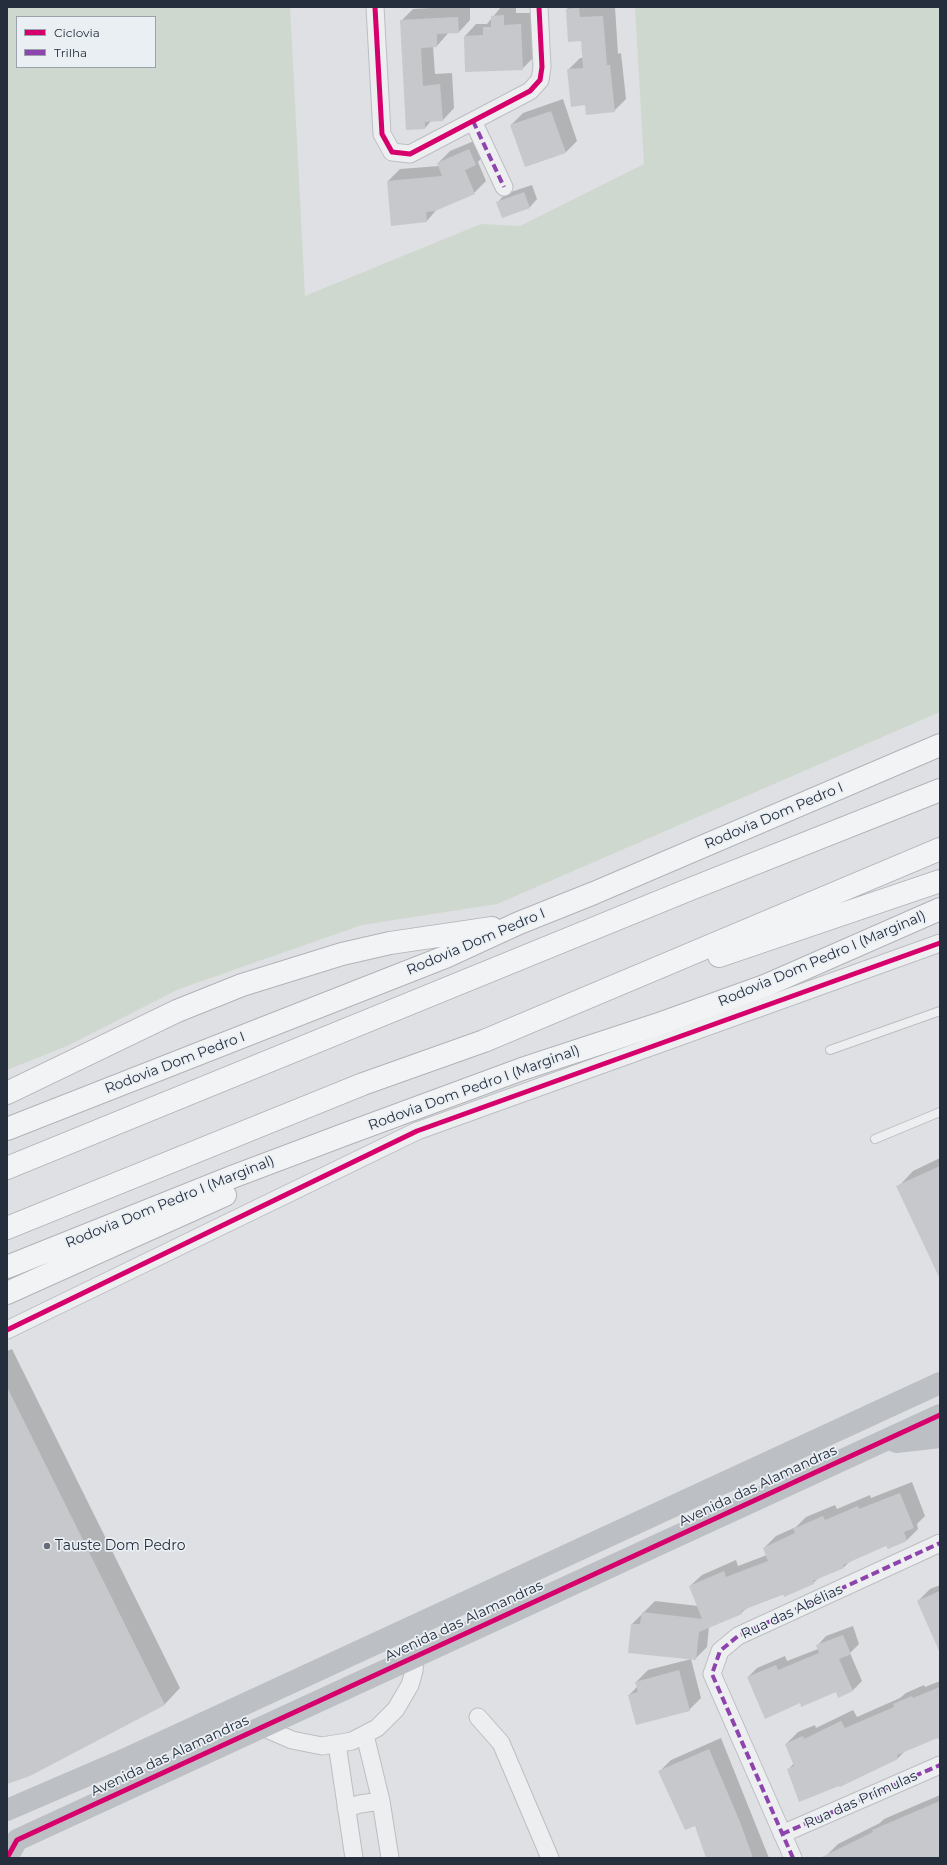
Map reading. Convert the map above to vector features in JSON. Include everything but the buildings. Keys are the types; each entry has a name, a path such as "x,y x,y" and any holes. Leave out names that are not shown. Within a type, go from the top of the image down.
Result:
{"highway":[{"name":"Rodovia Dom Pedro I","path":"7,1129 446,957 518,924 940,745"},
{"path":"877,816 940,783"},
{"path":"7,1168 688,890 940,790"},
{"path":"7,1228 363,1084 484,1040 940,849"},
{"path":"543,1016 940,881"},
{"name":"Rodovia Dom Pedro I (Marginal)","path":"7,1267 225,1180 346,1134 522,1069 656,1025 767,985 940,909"},
{"path":"7,1093 177,1011 242,985 342,954 390,943 518,924"},
{"path":"7,1293 222,1196 346,1134"}],"street":[{"path":"375,7 382,134 392,152 410,154 530,91 540,80 542,67 539,7"},
{"path":"473,121 504,186"},
{"path":"7,1330 417,1131 940,944"},
{"name":"Avenida das Alamandras","path":"7,1810 130,1757 940,1383"},
{"name":"Avenida das Alamandras","path":"10,1844 940,1415"},
{"path":"877,1444 940,1437"},
{"path":"765,1464 765,1480 776,1491"},
{"name":"Rua das Abélias","path":"793,1858 712,1674 720,1651 738,1636 940,1543"},
{"path":"262,1727 292,1740 322,1746 352,1741 365,1735 387,1719 404,1697 414,1671 415,1657 407,1629"},
{"path":"478,1717 501,1743 550,1858"},
{"path":"365,1735 381,1801 390,1858"},
{"path":"337,1744 354,1858"},
{"name":"Rua das Prímulas","path":"782,1834 940,1765"},
{"path":"346,1808 381,1801"}],"lane":[{"path":"830,1050 940,1011"},
{"path":"875,1139 940,1112"}],"shaded area":[{"path":"7,7 290,7 305,296 481,224 520,226 644,164 635,7 940,7 940,712 497,904 362,925 179,989 67,1046 7,1070"}],"marked path":[{"path":"473,121 504,187"},
{"path":"793,1858 712,1674 720,1651 738,1636 940,1543"},
{"path":"782,1834 940,1765"}],"cycle path":[{"path":"375,7 382,134 392,152 410,154 530,91 540,80 542,67 539,7"},
{"path":"7,1330 417,1131 940,943"},
{"path":"7,1858 17,1840 940,1415"}],"place":[{"name":"Tauste Dom Pedro","path":"47,1546"}]}
